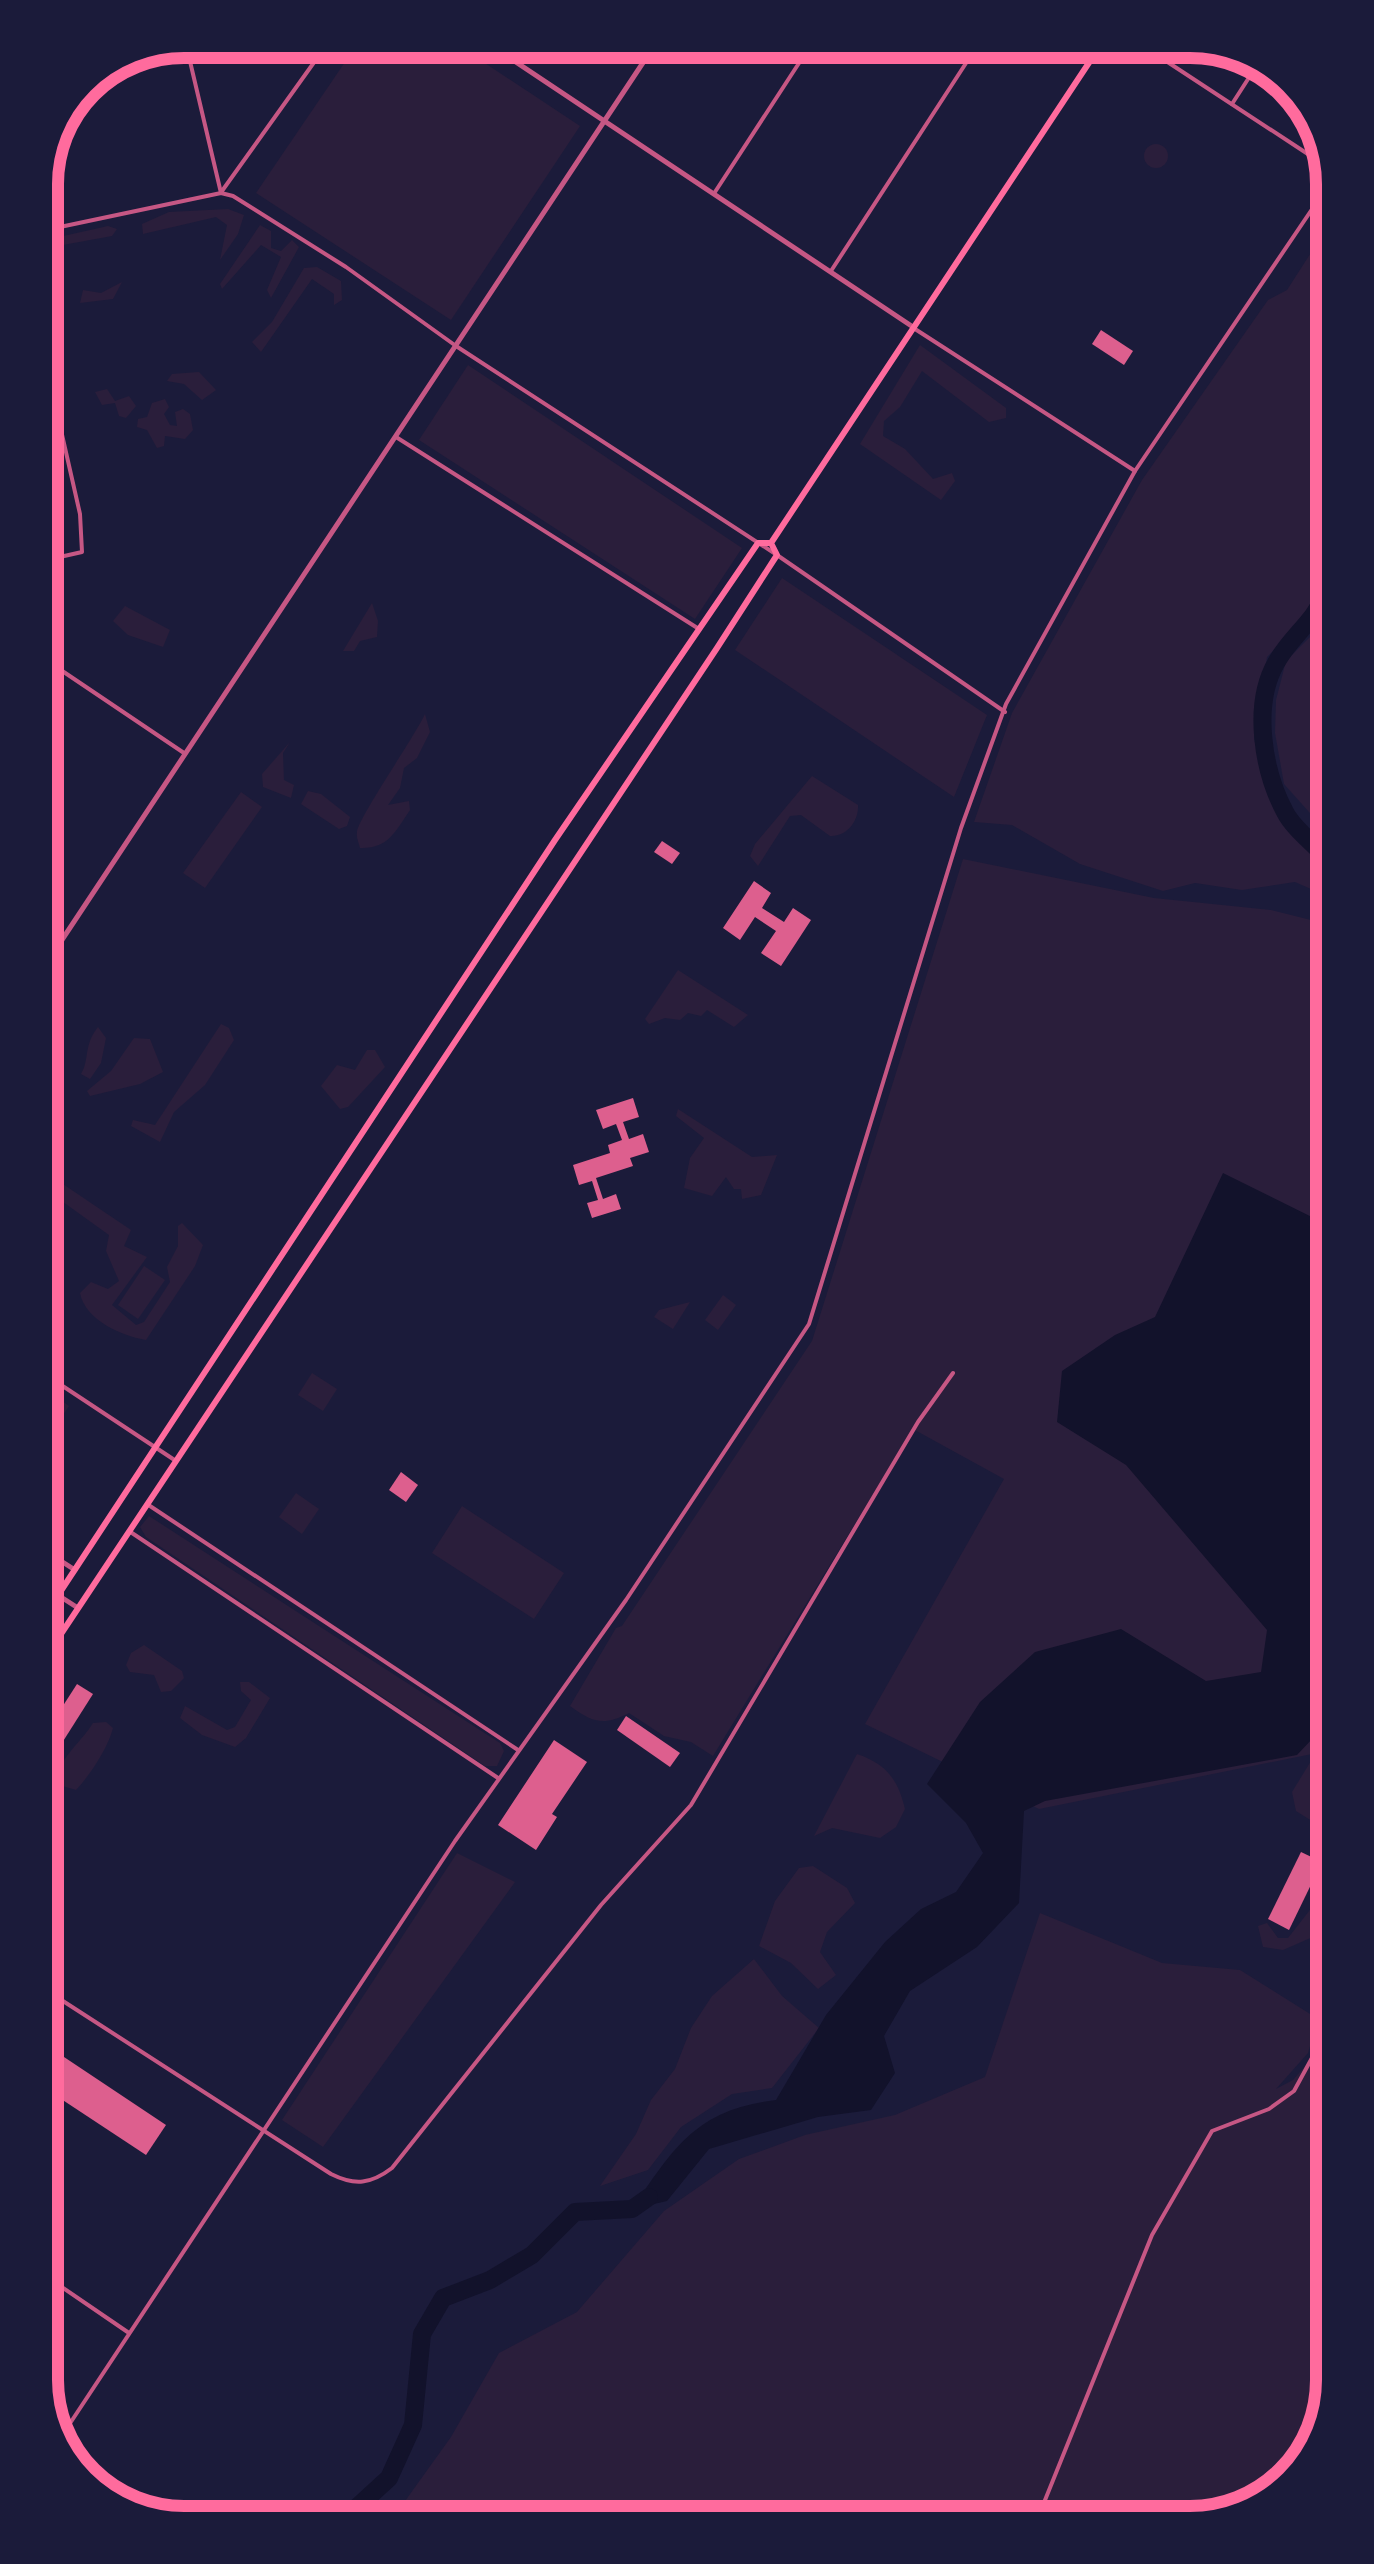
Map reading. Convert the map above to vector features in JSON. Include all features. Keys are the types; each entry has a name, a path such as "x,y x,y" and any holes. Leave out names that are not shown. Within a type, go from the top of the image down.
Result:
{"main road":[{"path":"771,543 1092,58"},
{"path":"58,1595 699,629 758,544 771,543"},
{"path":"58,1640 777,555 771,543"}],"street":[{"path":"188,58 222,193"},
{"path":"222,193 317,58"},
{"path":"510,58 1135,471"},
{"path":"58,946 646,58"},
{"path":"716,192 802,58"},
{"path":"830,271 969,58"},
{"path":"1162,58 1314,158"},
{"path":"1232,104 1252,73"},
{"path":"58,227 222,193 346,267 456,346 777,555 1004,712"},
{"path":"67,2428 498,1778 739,1435 816,1311 962,828 1004,712 1135,471 1316,203"},
{"path":"58,417 80,514 82,552 58,557"},
{"path":"396,437 699,629"},
{"path":"58,669 185,754"},
{"path":"58,1998 263,2133 354,2183 376,2181 392,2168 601,1904 691,1805 918,1422 953,1372"},
{"path":"58,1383 176,1462"},
{"path":"147,1504 518,1750"},
{"path":"129,1532 498,1778"},
{"path":"58,1559 75,1570"},
{"path":"58,1595 79,1608"},
{"path":"1043,2506 1152,2235 1212,2131 1269,2109 1294,2091 1316,2050"},
{"path":"58,2285 129,2333"}],"shaded area":[{"path":"348,58 477,58 580,126 451,320 256,193"},
{"path":"1156,144 1168,156 1156,168 1144,156"},
{"path":"228,209 244,215 238,234 220,260 227,225 216,217 143,234 142,224 169,212"},
{"path":"260,225 271,231 271,248 281,251 292,240 299,247 271,298 267,290 281,257 261,245 222,289 220,284"},
{"path":"108,226 117,229 112,236 58,246 58,237"},
{"path":"1316,245 1316,592 1299,625 1267,657 1254,739 1267,784 1316,861 1316,891 1295,882 1242,890 1195,883 1163,891 1080,864 1012,825 974,822 1012,713 1142,480 1268,300 1287,290"},
{"path":"317,267 341,281 342,300 334,305 334,294 312,279 261,352 252,342 272,322 304,268"},
{"path":"122,282 113,299 80,303 83,290 101,293"},
{"path":"920,345 1006,408 1006,418 989,422 922,371 900,407 884,421 883,436 905,449 933,479 952,473 955,481 941,500 860,444"},
{"path":"468,365 742,548 695,619 419,440"},
{"path":"199,372 216,390 202,400 184,384 167,381 172,374"},
{"path":"107,389 115,401 129,396 136,406 126,418 119,416 115,403 102,405 95,392"},
{"path":"165,399 169,407 164,414 170,425 177,426 175,412 183,409 190,414 193,430 185,439 165,436 164,446 157,448 147,430 137,427 138,419 147,417 152,403"},
{"path":"782,578 987,715 954,797 735,650"},
{"path":"372,603 378,621 377,637 360,641 354,651 343,651"},
{"path":"125,606 170,630 163,647 128,635 113,621"},
{"path":"1316,631 1316,820 1284,784 1275,733 1276,700 1286,661"},
{"path":"425,714 430,732 417,758 404,768 400,788 388,805 409,801 410,810 384,842 360,848 360,824"},
{"path":"290,742 283,753 284,780 294,785 291,798 263,787 262,774"},
{"path":"812,776 858,805 854,822 842,834 830,836 801,815 790,816 758,866 750,856 755,844"},
{"path":"308,791 321,794 350,817 347,826 339,829 301,804"},
{"path":"241,792 262,807 205,888 183,873"},
{"path":"963,859 1154,898 1271,910 1316,921 1316,1753 1039,1809 865,1724 1004,1479 913,1429 713,1756 691,1742 664,1736 629,1713 599,1721 570,1706 616,1628 622,1626 812,1341"},
{"path":"678,970 748,1015 734,1027 707,1010 701,1016 688,1013 680,1020 665,1018 649,1024 645,1019"},
{"path":"221,1024 229,1028 234,1040 205,1085 174,1112 160,1142 131,1126 133,1120 155,1125"},
{"path":"98,1027 106,1038 101,1063 90,1079 81,1074 90,1040"},
{"path":"134,1038 150,1039 163,1072 140,1084 90,1096 87,1091 111,1071"},
{"path":"367,1050 375,1050 385,1067 348,1107 340,1109 321,1086 337,1065 355,1070"},
{"path":"678,1109 752,1157 777,1155 761,1195 742,1199 741,1189 734,1189 726,1177 712,1196 684,1188 690,1158 704,1138 676,1116"},
{"path":"1223,1173 1316,1219 1316,1735 1297,1755 1045,1801 1024,1811 1019,1903 977,1947 910,1991 884,2036 895,2073 871,2110 818,2117 709,2149 667,2201 632,2209 675,2150 707,2122 726,2112 776,2100 826,2015 885,1942 921,1909 956,1892 983,1853 966,1823 927,1784 980,1702 1035,1652 1121,1629 1206,1681 1261,1672 1267,1630 1126,1465 1057,1422 1062,1371 1115,1335 1155,1317"},
{"path":"58,1181 131,1230 124,1246 147,1257 112,1305 136,1325 144,1322 170,1282 167,1267 178,1246 178,1226 182,1223 203,1245 195,1266 146,1340 106,1325 83,1303 80,1293 91,1282 108,1289 119,1281 106,1251 109,1235 58,1198"},
{"path":"144,1266 165,1280 138,1319 118,1305"},
{"path":"723,1295 736,1305 718,1330 705,1320"},
{"path":"690,1302 673,1329 654,1317 659,1310"},
{"path":"312,1373 337,1389 323,1411 298,1395"},
{"path":"58,1398 69,1406 58,1422"},
{"path":"296,1493 319,1509 302,1534 279,1517"},
{"path":"462,1506 564,1573 534,1619 432,1553"},
{"path":"149,1516 500,1743 504,1751 497,1766 485,1766 146,1537 140,1527"},
{"path":"144,1645 182,1671 184,1678 171,1691 161,1692 154,1675 130,1672 126,1665 131,1653"},
{"path":"240,1682 249,1682 270,1698 246,1738 235,1747 202,1735 180,1718 185,1706 227,1730 235,1727 251,1700 241,1691"},
{"path":"106,1722 113,1728 103,1752 76,1790 59,1785 58,1770 93,1723"},
{"path":"857,1754 883,1768 899,1789 905,1809 896,1827 880,1838 832,1828 814,1836"},
{"path":"1311,1761 1316,1762 1316,1824 1296,1811 1292,1792"},
{"path":"457,1853 515,1882 323,2147 282,2120"},
{"path":"813,1866 847,1888 855,1903 827,1932 820,1952 836,1975 818,1989 791,1963 759,1946 775,1901 799,1868"},
{"path":"1316,1883 1316,1935 1283,1950 1263,1947 1258,1926 1267,1923 1278,1938 1288,1938 1313,1906"},
{"path":"1040,1913 1162,1963 1240,1970 1316,2018 1308,2053 1276,2089 1293,2080 1316,2053 1315,2397 1304,2436 1295,2451 1280,2470 1254,2490 1215,2504 1191,2506 401,2506 451,2437 499,2353 577,2312 664,2211 739,2159 805,2135 895,2115 985,2077"},
{"path":"754,1959 782,1996 819,2028 772,2088 732,2094 681,2127 648,2170 600,2186 636,2134 651,2100 675,2069 691,2028 712,1996"}],"building":[{"path":"1101,330 1133,351 1124,365 1092,344"},
{"path":"662,841 680,853 672,864 654,852"},
{"path":"754,881 771,893 762,908 784,922 793,908 811,920 781,966 761,953 776,931 755,917 740,940 723,928"},
{"path":"633,1098 639,1117 623,1122 629,1139 643,1134 649,1152 630,1158 633,1166 596,1178 603,1199 616,1194 621,1209 592,1218 587,1203 598,1200 592,1181 579,1185 573,1165 610,1153 608,1145 622,1140 616,1124 603,1129 596,1110"},
{"path":"401,1472 418,1485 406,1502 389,1490"},
{"path":"77,1684 93,1694 58,1749 58,1713"},
{"path":"626,1716 680,1753 670,1767 617,1730"},
{"path":"554,1740 587,1762 552,1814 557,1817 536,1850 498,1825"},
{"path":"1301,1852 1316,1859 1316,1874 1289,1930 1268,1919"},
{"path":"58,2053 166,2125 146,2155 58,2097"}],"waterway":[{"path":"1316,611 1276,663 1262,718 1266,758 1277,796 1293,824 1316,847"},
{"path":"358,2506 389,2478 413,2425 422,2334 443,2298 490,2280 532,2255 575,2212 632,2209 649,2197"}]}
